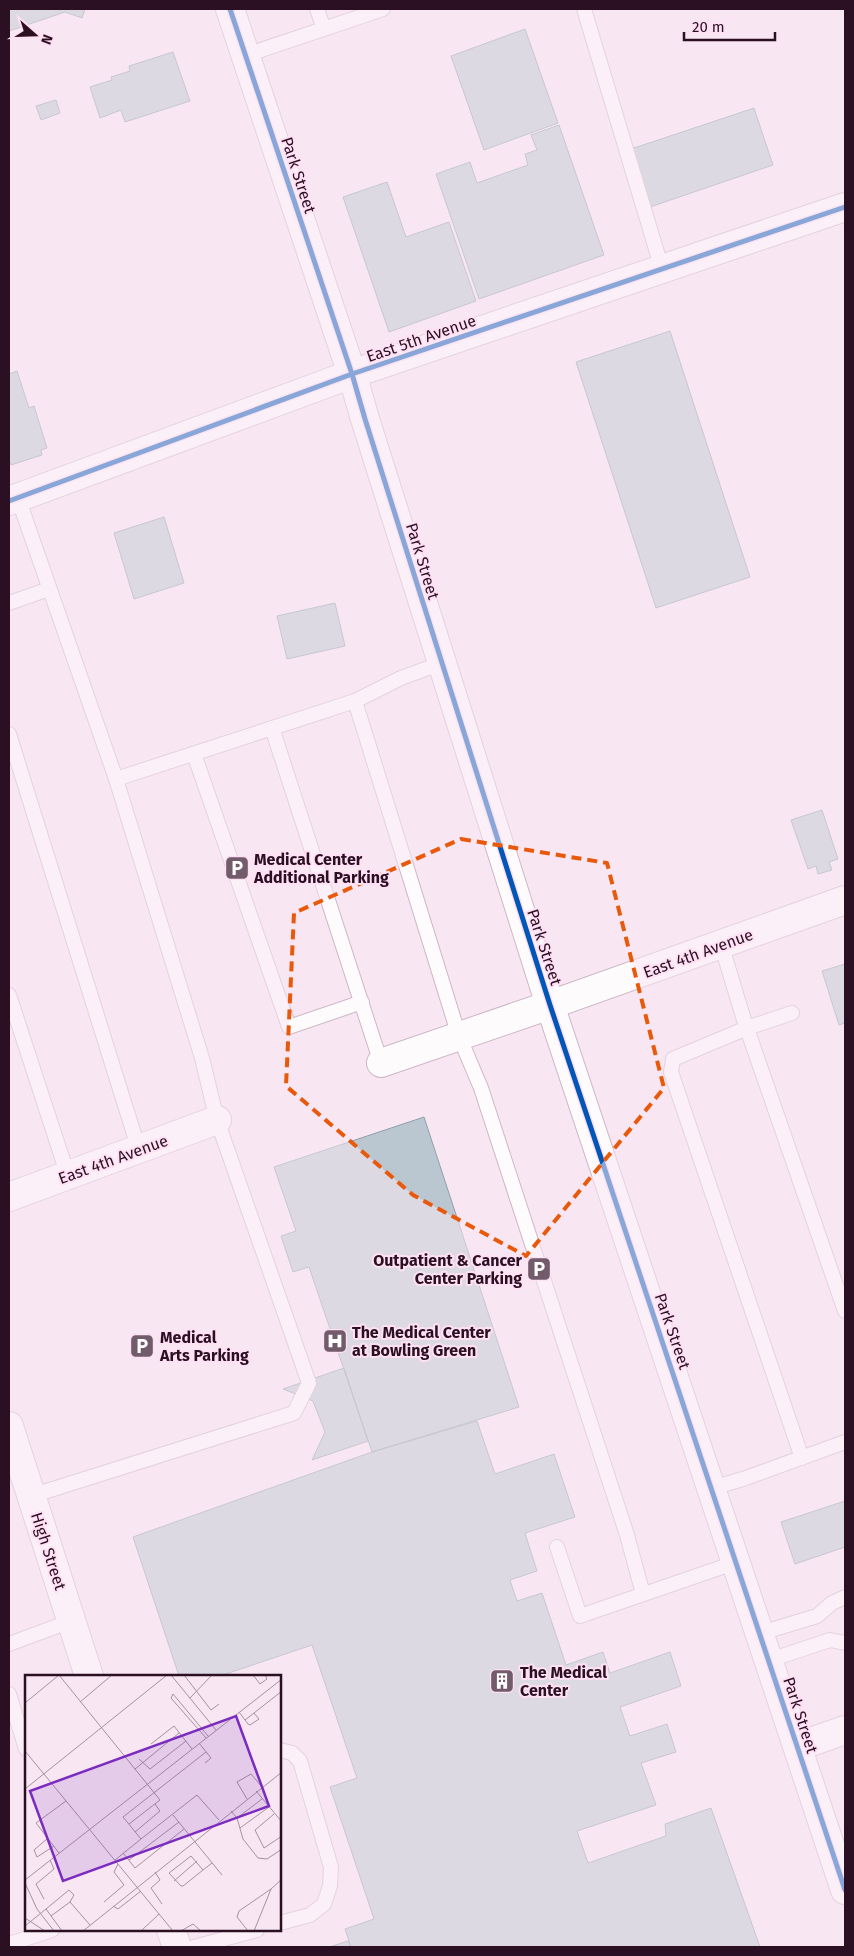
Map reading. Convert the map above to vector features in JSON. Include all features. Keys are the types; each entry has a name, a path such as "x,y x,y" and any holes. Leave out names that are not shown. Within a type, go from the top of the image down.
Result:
{"street":[{"name":"Park Street","path":"230,9 352,374 550,1005 799,1746 845,1890"},
{"name":"East 5th Avenue","path":"13,499 352,374 845,207"},
{"name":"East 4th Avenue","path":"381,1063 845,900"},
{"name":"East 4th Avenue","path":"9,1197 217,1120"},
{"name":"High Street","path":"9,1426 89,1675"},
{"path":"799,1746 845,1730"},
{"path":"171,1931 177,1947"}],"lane":[{"path":"317,9 324,28"},
{"path":"246,55 383,9"},
{"path":"584,9 662,269"},
{"path":"13,499 49,589 116,779 202,1058 217,1120 308,1383 294,1413 31,1496"},
{"path":"9,603 49,589"},
{"path":"116,779 356,701 401,678 442,663"},
{"path":"356,701 460,1036 484,1098 627,1535 644,1594"},
{"path":"272,728 381,1063"},
{"path":"9,734 138,1150"},
{"path":"194,754 289,1027 362,1002"},
{"path":"721,944 747,1028 845,1311"},
{"path":"9,995 68,1176"},
{"path":"792,1013 747,1028 673,1059 671,1072 802,1458"},
{"path":"712,1488 845,1442"},
{"path":"557,1547 580,1616 737,1562"},
{"path":"761,1633 817,1616 832,1603 845,1597"},
{"path":"9,1644 72,1620"},
{"path":"770,1660 830,1640 845,1643"},
{"path":"9,1694 25,1746"},
{"path":"281,1750 292,1753 300,1761 330,1867 330,1886 324,1904 310,1915 281,1923"},
{"path":"9,1944 49,1931"},
{"path":"194,1947 253,1931"}],"highlighted area":[{"path":"461,839 607,863 664,1088 526,1256 413,1195 286,1086 294,913"}],"building":[{"path":"9,9 85,9 82,18 65,12 9,31"},
{"path":"525,29 558,123 484,150 451,56"},
{"path":"173,52 190,101 125,122 121,110 100,118 90,87 112,80 111,77 130,71 129,66"},
{"path":"56,100 60,113 41,120 36,106"},
{"path":"754,108 773,165 650,207 631,149"},
{"path":"559,125 604,255 479,299 436,174 470,162 477,183 528,165 525,154 537,150 531,135"},
{"path":"387,182 406,237 449,222 476,301 389,332 343,197"},
{"path":"670,331 750,577 656,608 576,362"},
{"path":"17,371 29,408 34,406 47,448 41,450 42,455 11,465 9,459 9,374"},
{"path":"164,517 184,583 134,599 114,533"},
{"path":"335,603 345,646 287,659 277,616"},
{"path":"822,810 838,859 829,862 832,870 818,874 816,866 808,869 791,820"},
{"path":"845,964 845,1023 839,1025 822,971"},
{"path":"424,1117 519,1407 372,1452 309,1267 293,1272 281,1236 296,1231 274,1167"},
{"path":"344,1368 368,1441 312,1460 325,1432 313,1401 283,1389"},
{"name":"The Medical Center","path":"477,1421 495,1474 554,1454 575,1517 525,1533 537,1571 510,1580 517,1601 542,1593 566,1665 603,1652 610,1673 670,1652 681,1686 620,1707 630,1736 667,1724 676,1752 641,1763 656,1805 577,1831 588,1863 666,1836 665,1824 711,1808 760,1947 351,1947 345,1929 374,1919 330,1787 357,1778 312,1645 223,1675 179,1675 133,1537 372,1452"},
{"path":"845,1501 845,1547 795,1564 781,1522"},
{"path":"348,1941 351,1947 329,1947"}],"cycle path":[{"path":"230,9 352,374 550,1005 845,1890"},
{"path":"9,501 352,374 845,207"}],"place":[{"name":"Medical Center Additional Parking","path":"237,868"},
{"name":"Outpatient & Cancer Center Parking","path":"539,1269"},
{"name":"The Medical Center at Bowling Green","path":"335,1341"},
{"name":"Medical Arts Parking","path":"142,1346"},
{"name":"The Medical Center","path":"502,1681"}]}
